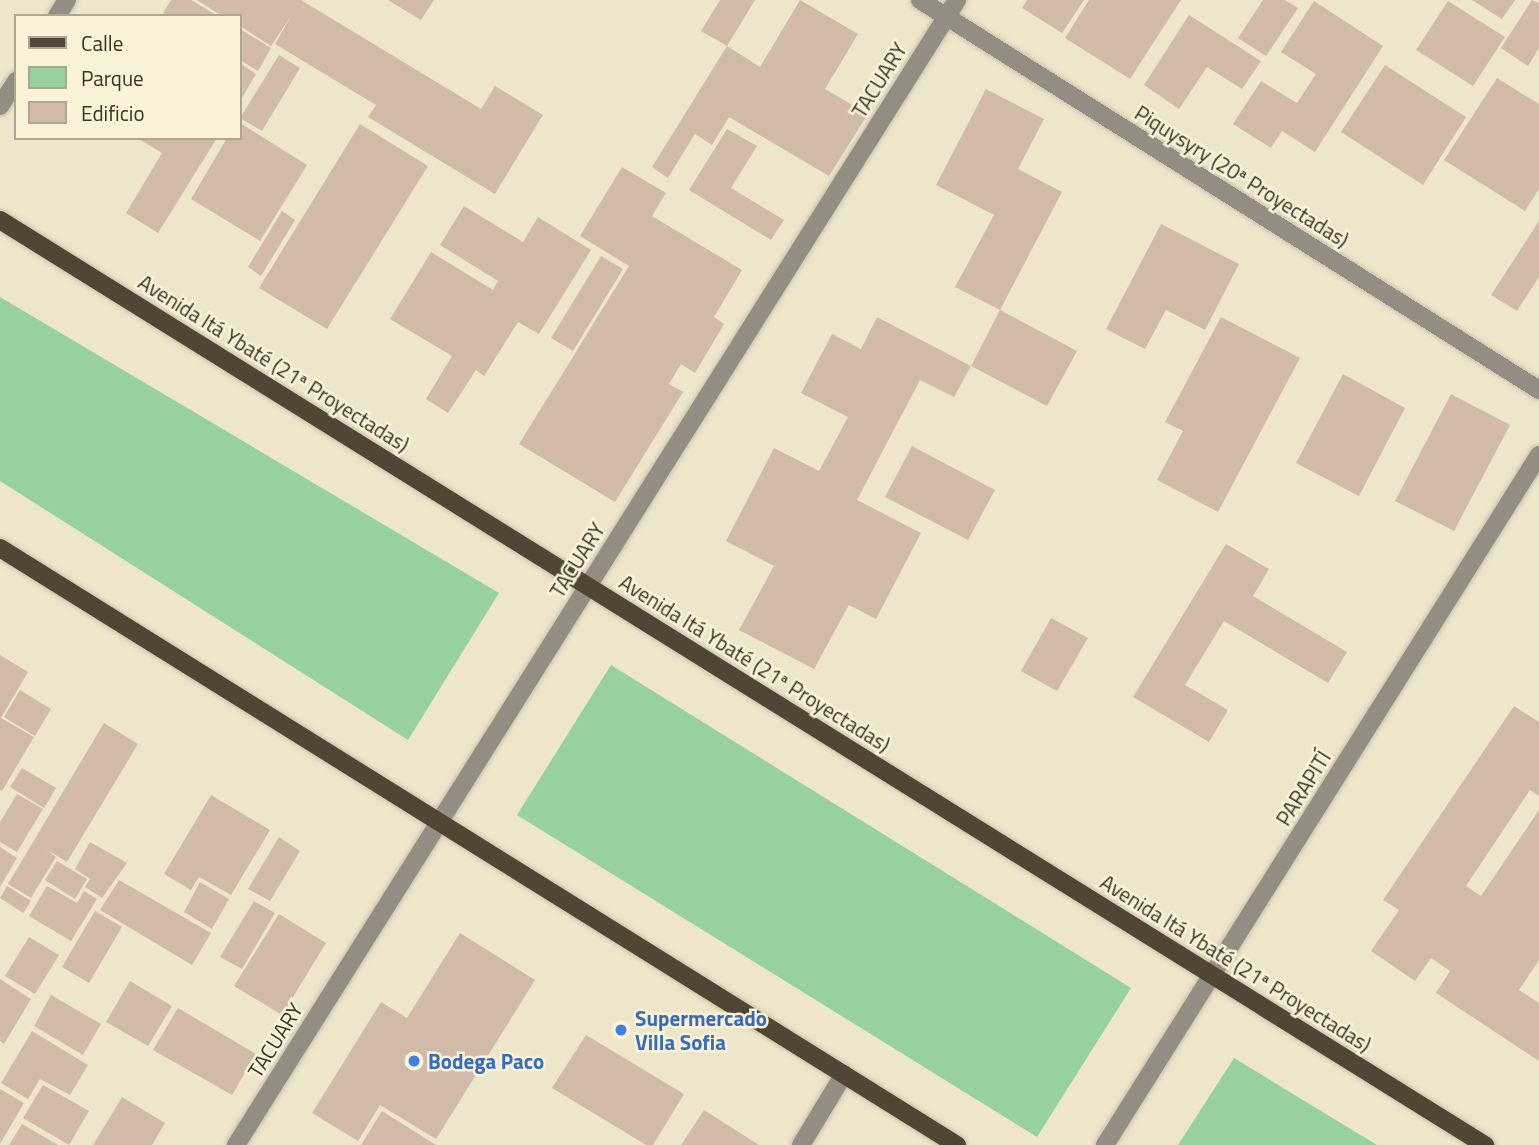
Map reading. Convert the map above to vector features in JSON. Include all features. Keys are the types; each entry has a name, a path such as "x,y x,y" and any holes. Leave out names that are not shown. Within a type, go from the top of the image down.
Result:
{"main road":[{"name":"Avenida Itá Ybaté (21ª Proyectadas)","path":"0,220 1485,1145"},
{"path":"0,548 957,1145"}],"street":[{"name":"Piquysyry (20ª Proyectadas)","path":"920,0 1539,390"},
{"name":"TACUARY","path":"236,1145 957,0"},
{"path":"0,106 14,84"},
{"name":"PARAPITÍ","path":"1105,1145 1539,455"},
{"path":"801,1145 844,1074"}],"green space":[{"path":"0,297 499,593 408,740 0,481"},
{"path":"611,665 1131,988 1037,1137 517,815"},
{"path":"1234,1058 1377,1145 1178,1145"}],"building":[{"path":"171,0 191,0 215,14 164,14"},
{"path":"197,0 301,0 481,109 495,86 543,115 495,194 368,117 376,105 275,44 291,16 271,46 242,27 242,14 219,14"},
{"path":"388,0 434,0 421,20"},
{"path":"720,0 755,0 727,46 701,31"},
{"path":"800,0 858,34 825,89 868,114 829,176 729,117 712,145 695,134 668,178 652,167 727,46 760,67"},
{"path":"1027,0 1084,0 1062,33 1022,8"},
{"path":"1089,0 1181,0 1130,79 1065,38"},
{"path":"1263,0 1285,0 1298,8 1266,56 1238,38"},
{"path":"1472,0 1515,0 1502,19"},
{"path":"1532,0 1539,3 1539,48 1528,66 1501,48"},
{"path":"1314,1 1383,46 1315,152 1282,131 1271,148 1233,124 1261,81 1297,103 1316,74 1281,52"},
{"path":"1448,1 1505,37 1473,86 1416,50"},
{"path":"1189,15 1261,61 1242,89 1207,67 1179,109 1144,85"},
{"path":"242,30 271,48 258,71 242,61"},
{"path":"279,55 300,68 262,131 242,119 242,115"},
{"path":"242,64 256,74 242,98"},
{"path":"1385,65 1466,117 1423,185 1341,132"},
{"path":"1497,78 1539,104 1539,189 1525,211 1444,160"},
{"path":"986,89 1044,119 1018,169 1062,192 1000,310 955,287 994,215 936,185"},
{"path":"242,124 307,165 260,241 191,199 226,140 242,140"},
{"path":"360,124 428,166 327,329 259,288"},
{"path":"727,129 757,146 731,188 784,220 771,240 689,190"},
{"path":"140,140 216,140 158,233 126,213 162,153"},
{"path":"622,167 666,193 652,216 742,270 714,317 724,324 695,373 681,364 669,384 683,392 615,502 519,444 629,266 580,236"},
{"path":"464,206 523,242 538,217 591,250 539,334 518,322 484,376 476,370 448,413 426,399 452,356 390,319 431,252 493,290 498,281 440,245"},
{"path":"282,211 295,220 261,276 248,267"},
{"path":"1539,221 1539,277 1517,311 1491,295"},
{"path":"1161,224 1239,264 1205,330 1166,310 1145,349 1106,329"},
{"path":"601,256 623,269 573,351 551,338"},
{"path":"1000,310 1077,351 1047,406 971,366"},
{"path":"877,317 971,366 954,397 920,380 857,500 921,533 876,619 849,605 814,669 739,630 774,566 726,541 774,448 819,471 848,417 801,393 832,334 861,349"},
{"path":"1221,317 1300,358 1218,512 1157,480 1183,431 1165,422"},
{"path":"1343,374 1405,408 1359,496 1296,463"},
{"path":"1451,394 1510,425 1454,531 1395,501"},
{"path":"912,446 995,490 968,540 885,497"},
{"path":"1226,544 1269,569 1253,596 1347,652 1328,683 1224,621 1185,685 1228,710 1209,742 1133,697"},
{"path":"1051,618 1088,638 1057,691 1021,671"},
{"path":"0,655 28,672 1,718 34,737 2,791 0,790"},
{"path":"20,690 51,709 35,736 4,717"},
{"path":"1514,706 1539,722 1539,796 1530,790 1466,886 1481,896 1539,810 1539,960 1519,990 1539,1003 1539,1061 1436,993 1450,971 1431,958 1415,981 1371,951 1399,910 1383,900"},
{"path":"104,723 138,744 67,862 46,849 56,857 31,898 8,884"},
{"path":"22,768 56,788 44,808 10,787"},
{"path":"17,794 43,809 17,852 0,842 0,822"},
{"path":"211,795 270,830 231,895 199,877 191,890 164,874"},
{"path":"279,837 300,851 270,901 248,889"},
{"path":"90,842 127,863 102,898 85,887 90,879 75,869"},
{"path":"0,847 17,858 0,887"},
{"path":"57,861 87,879 75,899 45,880"},
{"path":"119,880 211,933 192,965 100,910"},
{"path":"200,882 229,899 212,929 184,912"},
{"path":"7,886 31,901 23,913 0,898"},
{"path":"47,886 77,903 84,891 97,899 71,941 29,916"},
{"path":"254,901 275,913 242,969 220,957"},
{"path":"95,911 122,927 89,983 62,967"},
{"path":"279,914 326,943 282,1015 234,986"},
{"name":"Bodega Paco","path":"460,933 535,980 436,1139 380,1105 358,1141 312,1113 381,1002 407,1018"},
{"path":"29,937 59,955 35,994 5,976"},
{"path":"0,979 31,999 4,1044 0,1041"},
{"path":"130,981 172,1006 148,1046 106,1022"},
{"path":"51,995 101,1024 83,1055 34,1026"},
{"path":"178,1008 256,1054 232,1095 153,1050"},
{"path":"32,1031 88,1065 70,1095 40,1079 28,1099 1,1083"},
{"path":"586,1035 684,1094 653,1145 646,1145 552,1088"},
{"path":"43,1085 89,1111 69,1145 23,1118"},
{"path":"0,1089 24,1103 0,1144"},
{"path":"122,1097 165,1123 152,1145 93,1145"},
{"path":"704,1110 759,1145 681,1145"},
{"path":"382,1111 436,1145 361,1145"},
{"path":"22,1124 58,1145 9,1145"}],"place":[{"name":"Supermercado Villa Sofia","path":"621,1030"},
{"name":"Bodega Paco","path":"414,1061"}]}
